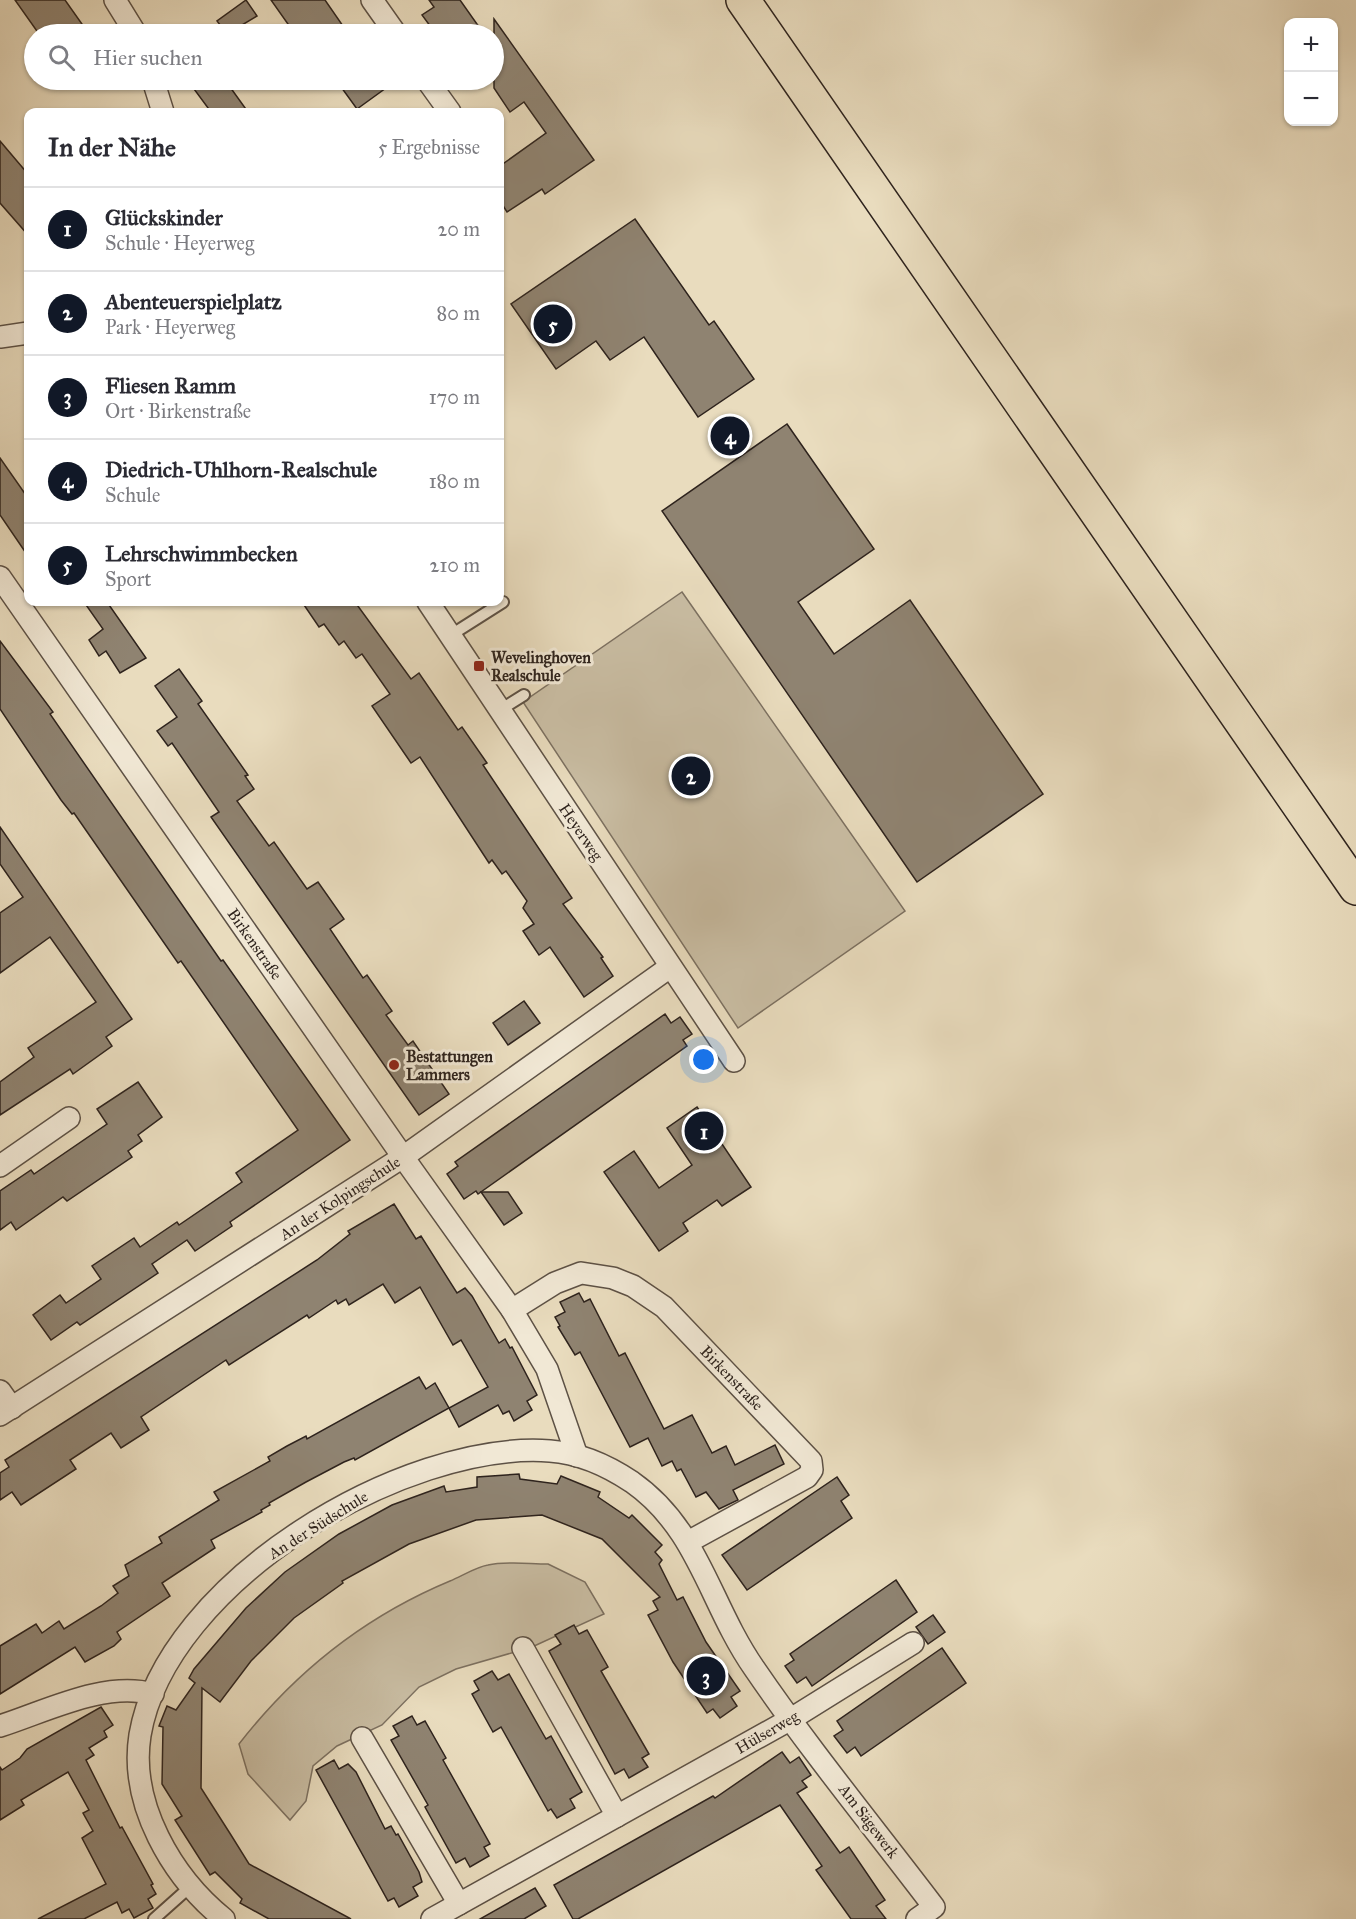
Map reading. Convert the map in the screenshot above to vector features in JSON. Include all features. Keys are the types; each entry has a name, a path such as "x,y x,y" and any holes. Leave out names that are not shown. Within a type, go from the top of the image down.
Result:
{"main road":[{"path":"743,0 1356,888"}],"street":[{"path":"115,0 130,24"},
{"path":"372,0 389,24"},
{"path":"156,90 162,108"},
{"path":"434,90 447,108"},
{"path":"0,337 24,334"},
{"name":"Birkenstraße","path":"0,577 512,1310 555,1388 577,1455"},
{"name":"Heyerweg","path":"431,606 734,1061"},
{"name":"An der Kolpingschule","path":"4,1405 403,1157 670,967"},
{"path":"0,1166 69,1118"},
{"name":"Birkenstraße","path":"512,1310 555,1282 581,1273 613,1278 633,1286 664,1307 811,1461 812,1470 807,1477 688,1542"},
{"name":"An der Südschule","path":"224,1919 191,1886 156,1830 140,1782 141,1733 153,1694 167,1666 186,1638 232,1586 282,1545 339,1508 401,1477 464,1458 534,1450 577,1455"},
{"path":"577,1455 607,1468 634,1484 673,1518 688,1542 737,1642 791,1719"},
{"name":"Hülserweg","path":"432,1919 791,1719 913,1643"},
{"path":"523,1648 617,1816"},
{"path":"0,1726 110,1691 131,1690 153,1694"},
{"path":"0,1738 26,1718"},
{"name":"Am Sägewerk","path":"791,1719 934,1907 916,1919"},
{"path":"362,1738 459,1905"}],"lane":[{"path":"451,635 497,606"},
{"path":"500,710 524,695"},
{"path":"154,1919 191,1886"}],"shaded area":[{"path":"682,592 905,911 738,1028 523,702"},
{"path":"502,1563 548,1564 585,1582 604,1614 532,1647 456,1669 419,1687 382,1725 337,1746 313,1766 306,1801 290,1820 248,1774 239,1744 284,1693 308,1670 361,1629 419,1595 479,1568"}],"building":[{"path":"15,0 65,0 82,24 32,24"},
{"path":"246,0 257,16 244,24 219,24 217,21"},
{"path":"271,0 325,0 342,24 288,24"},
{"path":"429,0 460,0 477,24 429,24 422,15 434,7"},
{"path":"504,33 594,160 545,194 542,189 507,212 504,207 504,163 546,133 524,102 510,112 495,90 504,90"},
{"path":"195,90 232,90 245,108 208,108"},
{"path":"343,90 383,90 358,108"},
{"path":"0,141 24,169 24,230 0,203"},
{"path":"635,219 709,325 714,321 754,379 698,417 644,337 610,360 596,341 556,369 511,304"},
{"path":"787,424 874,549 798,602 834,654 910,600 1043,794 917,882 662,511"},
{"path":"0,458 24,492 24,550 0,515"},
{"path":"87,606 110,606 146,658 120,673 106,651 99,656 89,640 103,629"},
{"path":"305,606 358,606 411,679 419,673 458,730 462,727 487,763 483,765 572,898 563,904 603,957 601,958 613,976 584,997 550,947 539,955 523,931 534,924 523,908 527,901 506,871 502,874 492,860 489,863 420,757 411,763 372,706 390,694 362,654 356,658 344,641 339,645 324,624 319,627"},
{"path":"0,641 53,712 50,714 221,961 223,960 350,1140 230,1222 232,1226 195,1251 187,1240 152,1264 158,1273 80,1325 77,1322 51,1340 33,1315 60,1295 66,1303 101,1279 92,1266 134,1238 140,1247 177,1222 179,1225 242,1182 236,1173 298,1130 181,961 178,963 74,813 72,814 61,800 0,709"},
{"path":"179,669 202,701 198,704 248,775 245,776 254,789 237,801 269,846 274,842 307,889 318,882 344,919 330,929 363,978 367,975 392,1011 386,1015 408,1045 413,1041 449,1094 419,1115 211,817 219,812 172,743 168,746 157,731 177,717 155,686"},
{"path":"0,827 132,1019 106,1037 112,1046 73,1074 70,1069 0,1115 0,1082 34,1057 28,1048 96,1002 50,937 0,973 0,913 23,897 0,864"},
{"path":"524,1001 540,1023 508,1045 493,1023"},
{"path":"665,1014 671,1023 680,1017 692,1034 683,1040 687,1046 478,1194 476,1191 464,1199 447,1174 458,1166 455,1162"},
{"path":"138,1082 162,1117 138,1135 142,1141 128,1151 132,1157 67,1201 63,1197 16,1230 11,1222 0,1230 0,1191 31,1170 34,1174 107,1124 97,1109"},
{"path":"697,1107 751,1187 722,1206 717,1200 683,1223 688,1231 659,1251 604,1172 634,1151 659,1188 692,1165 667,1128"},
{"path":"481,1192 508,1192 522,1213 504,1225"},
{"path":"394,1204 416,1239 421,1236 457,1293 465,1288 499,1343 505,1339 510,1348 512,1347 537,1395 527,1401 532,1410 514,1421 509,1411 503,1414 498,1405 459,1427 449,1408 488,1387 461,1340 453,1345 420,1287 395,1303 383,1284 349,1305 346,1299 338,1304 336,1300 309,1318 307,1315 229,1365 226,1360 141,1417 149,1430 121,1448 111,1433 70,1460 76,1469 21,1505 12,1492 0,1500 0,1473 9,1467 5,1460 317,1260 350,1234 348,1231"},
{"path":"579,1293 584,1302 590,1299 619,1356 625,1353 664,1429 692,1415 712,1453 726,1446 735,1465 775,1445 784,1464 733,1490 738,1500 719,1509 706,1492 696,1497 681,1469 677,1471 672,1461 662,1466 648,1438 630,1447 580,1352 575,1355 558,1327 560,1326 555,1317 565,1312 560,1302"},
{"path":"419,1377 426,1389 435,1383 449,1408 355,1460 354,1458 344,1462 306,1482 269,1503 270,1505 261,1510 262,1512 211,1540 215,1548 162,1583 170,1596 117,1632 121,1639 114,1646 85,1662 75,1647 0,1694 0,1646 36,1624 42,1633 59,1621 64,1629 101,1606 118,1593 113,1586 129,1576 125,1565 162,1543 159,1537 219,1500 214,1492 270,1461 268,1457 287,1446 306,1436 307,1439"},
{"path":"519,1474 520,1479 557,1484 561,1476 600,1492 598,1497 629,1518 632,1515 662,1545 655,1552 662,1560 659,1564 677,1600 683,1597 706,1642 740,1691 731,1697 737,1706 720,1718 713,1709 707,1713 673,1662 648,1615 658,1610 653,1601 660,1597 602,1539 542,1515 476,1520 409,1544 342,1581 343,1583 294,1618 251,1661 220,1702 202,1688 201,1788 249,1864 351,1919 269,1919 240,1903 242,1899 215,1872 210,1875 175,1820 182,1816 162,1784 163,1727 159,1726 167,1706 176,1710 195,1683 189,1678 194,1669 246,1608 285,1572 339,1534 392,1505 444,1486 446,1492 477,1487 477,1477"},
{"path":"837,1477 849,1495 841,1501 852,1518 747,1590 722,1555"},
{"path":"896,1580 917,1612 812,1686 806,1677 797,1683 785,1666 794,1660 790,1654"},
{"path":"933,1615 945,1632 928,1644 916,1627"},
{"path":"574,1625 579,1634 587,1630 608,1667 601,1671 649,1754 642,1758 648,1767 629,1778 624,1769 615,1774 549,1651 561,1644 555,1635"},
{"path":"942,1648 966,1683 861,1756 855,1747 847,1753 834,1736 843,1730 837,1721"},
{"path":"492,1671 498,1680 509,1674 546,1739 551,1736 582,1792 570,1799 575,1808 557,1818 551,1809 548,1811 501,1727 493,1732 472,1694 479,1690 474,1681"},
{"path":"101,1707 113,1725 104,1731 107,1737 89,1748 94,1755 86,1760 120,1828 122,1827 153,1884 151,1885 156,1894 148,1899 153,1908 134,1918 129,1909 122,1913 117,1902 84,1919 38,1919 106,1884 82,1838 93,1831 83,1813 89,1810 68,1772 21,1800 24,1805 0,1820 0,1767 2,1770 20,1758 27,1749"},
{"path":"412,1716 417,1725 425,1721 446,1758 443,1760 490,1844 484,1847 489,1856 470,1867 465,1858 456,1863 425,1807 428,1805 391,1740 399,1736 393,1726"},
{"path":"782,1752 790,1763 799,1757 811,1775 802,1781 807,1787 797,1793 840,1853 849,1847 885,1900 876,1906 886,1919 851,1919 816,1870 822,1866 780,1805 578,1919 573,1919 554,1885 713,1796 715,1798"},
{"path":"334,1760 339,1769 348,1764 356,1772 385,1829 391,1826 396,1835 398,1834 419,1872 422,1882 413,1887 418,1896 399,1907 394,1898 388,1901 316,1770"},
{"path":"535,1888 546,1906 524,1919 480,1919"}],"place":[{"name":"Lehrschwimmbecken","path":"553,324"},
{"name":"Diedrich-Uhlhorn-Realschule","path":"730,436"},
{"name":"Wevelinghoven Realschule","path":"479,666"},
{"name":"Abenteuerspielplatz","path":"691,776"},
{"name":"Bestattungen Lammers","path":"394,1065"},
{"name":"Glückskinder","path":"704,1131"},
{"name":"Fliesen Ramm","path":"706,1676"}]}
